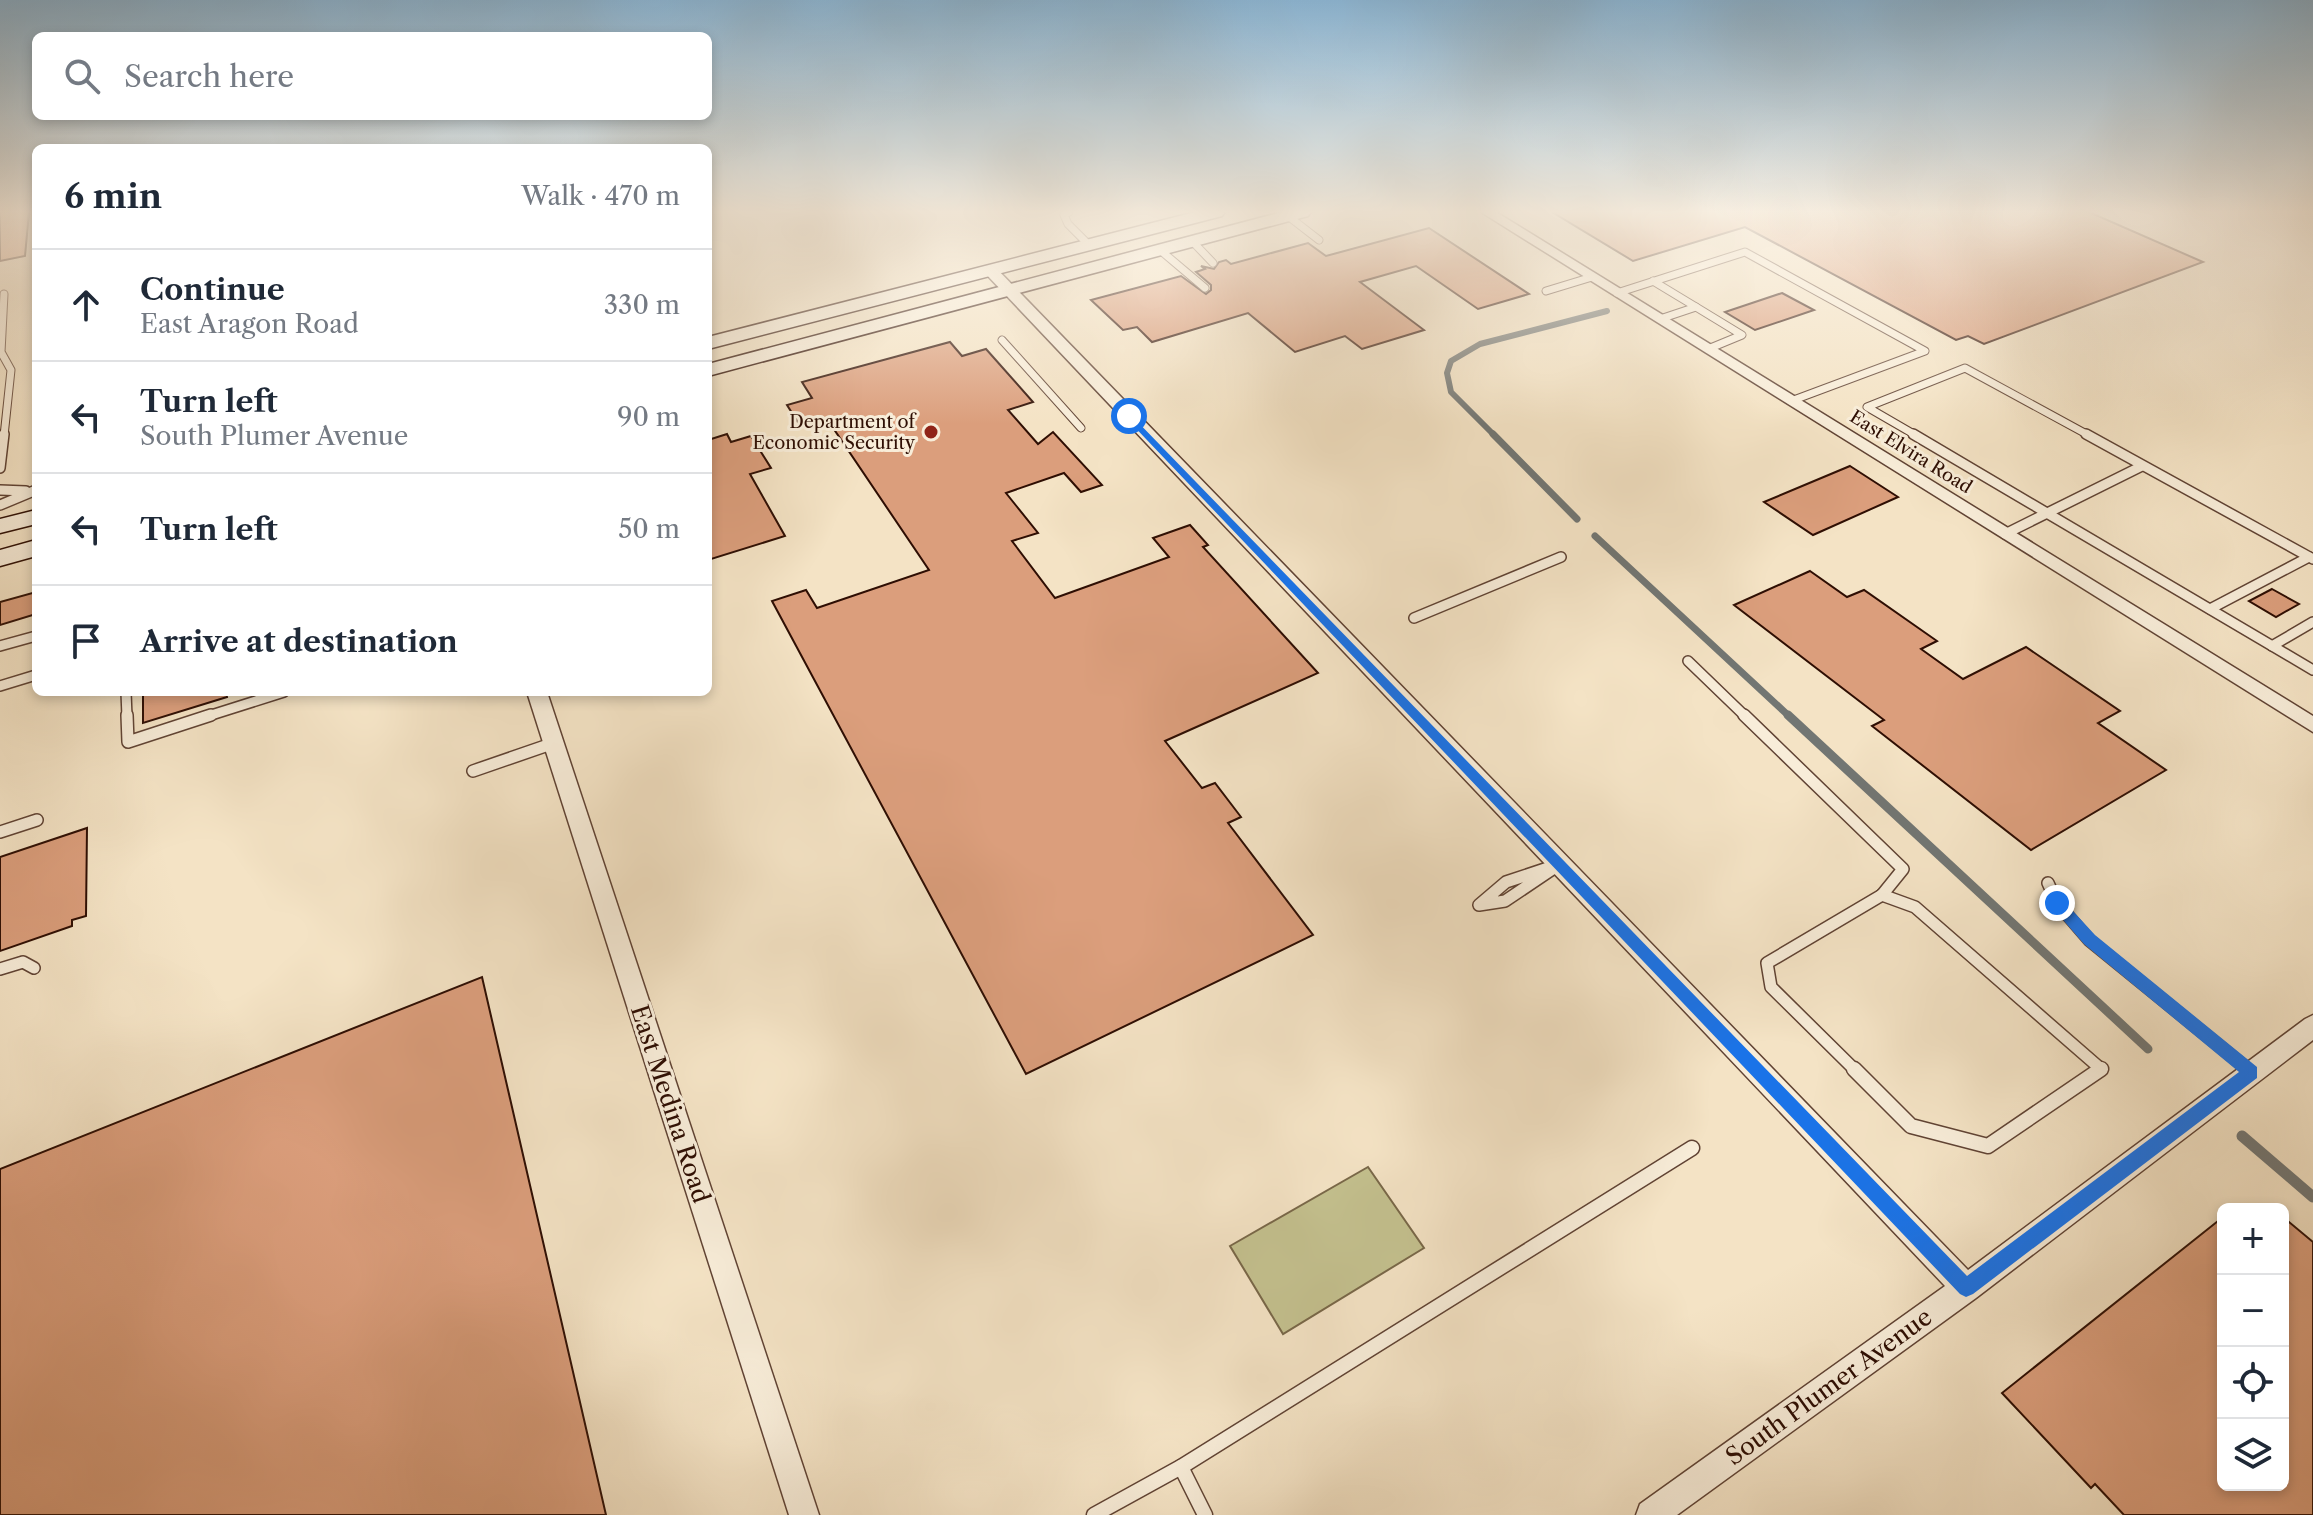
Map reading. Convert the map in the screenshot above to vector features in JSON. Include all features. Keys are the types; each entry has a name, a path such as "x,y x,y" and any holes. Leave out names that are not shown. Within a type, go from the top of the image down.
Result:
{"main road":[{"path":"712,342 941,283"},
{"path":"712,369 1036,283"},
{"path":"0,526 32,518"},
{"path":"0,558 32,549"}],"street":[{"path":"1001,283 1966,1288"},
{"name":"East Elvira Road","path":"1601,283 2313,725"},
{"name":"East Medina Road","path":"538,696 804,1515"},
{"name":"South Plumer Avenue","path":"1651,1515 1966,1288 2313,1026"}],"lane":[{"path":"1199,283 1205,288"},
{"path":"1546,291 1573,283"},
{"path":"1617,293 1648,283"},
{"path":"1656,283 1742,335 1708,349"},
{"path":"1791,401 1925,351 1801,283"},
{"path":"0,468 11,370 1,352 4,294"},
{"path":"1660,319 1696,307"},
{"path":"1002,340 1081,428"},
{"path":"2311,558 1965,368 1867,407 2313,670"},
{"path":"2005,534 2142,466"},
{"path":"0,490 32,490"},
{"path":"0,505 32,492"},
{"path":"1414,618 1561,557"},
{"path":"2210,609 2311,558"},
{"path":"2272,646 2313,622"},
{"path":"0,646 32,637"},
{"path":"1688,661 1903,869 1882,895 1767,963 1771,987 1911,1126 1988,1146 2101,1069 1915,907 1882,895"},
{"path":"0,686 32,676"},
{"path":"126,696 128,742 272,696"},
{"path":"473,771 554,743"},
{"path":"0,832 37,820"},
{"path":"1560,864 1505,901 1479,905 1494,887 1516,875 1560,864"},
{"path":"2048,883 2057,903 2089,940 2251,1072"},
{"path":"0,969 23,962 34,968"},
{"path":"1094,1515 1181,1467 1692,1148"},
{"path":"1181,1467 1205,1515"}],"shaded area":[{"path":"1368,1167 1424,1248 1283,1334 1230,1246"}],"building":[{"path":"1156,283 1190,283 1206,294 1211,290 1208,283 1361,283 1424,330 1362,349 1345,336 1295,352 1248,313 1152,342 1137,327 1123,330 1091,300"},
{"path":"1440,283 1512,283 1529,294 1478,309"},
{"path":"1849,283 2148,283 1984,344 1968,336 1956,340"},
{"path":"1782,293 1814,310 1755,330 1725,312"},
{"path":"950,342 962,356 986,349 1033,402 1008,410 1038,444 1053,432 1102,485 1081,492 1064,473 1006,493 1038,533 1012,541 1055,598 1169,557 1153,538 1190,525 1208,545 1203,547 1318,673 1165,741 1202,788 1215,783 1241,817 1228,823 1313,935 1026,1074 772,601 806,590 817,608 929,570 827,419 801,427 787,405 812,398 802,382"},
{"path":"727,434 731,442 751,436 771,468 750,474 785,536 712,559 712,439"},
{"path":"1850,466 1898,497 1813,535 1764,502"},
{"path":"1810,571 1847,597 1864,590 1937,641 1921,649 1963,679 2026,647 2120,711 2098,723 2166,770 2031,850 1872,726 1884,720 1734,605"},
{"path":"2272,589 2299,604 2276,617 2249,601"},
{"path":"32,593 32,615 0,625 0,602"},
{"path":"143,696 227,696 227,697 143,723"},
{"path":"87,828 86,916 72,920 72,926 0,951 0,857"},
{"path":"482,977 606,1515 0,1515 0,1169"},
{"path":"2217,1222 2217,1491 2289,1491 2289,1222 2313,1242 2313,1515 2124,1515 2095,1484 2091,1488 2002,1393"}],"waterway":[{"path":"1493,434 1451,392 1447,373 1451,361 1480,344 1607,311"},
{"path":"1493,434 1577,519"},
{"path":"1595,536 1790,717"},
{"path":"1788,715 2148,1049"},
{"path":"2242,1136 2313,1197"}],"place":[{"name":"Department of Economic Security","path":"931,432"}],"route":[{"path":"1129,416 1966,1288 2251,1072 2089,940 2057,903"}]}
